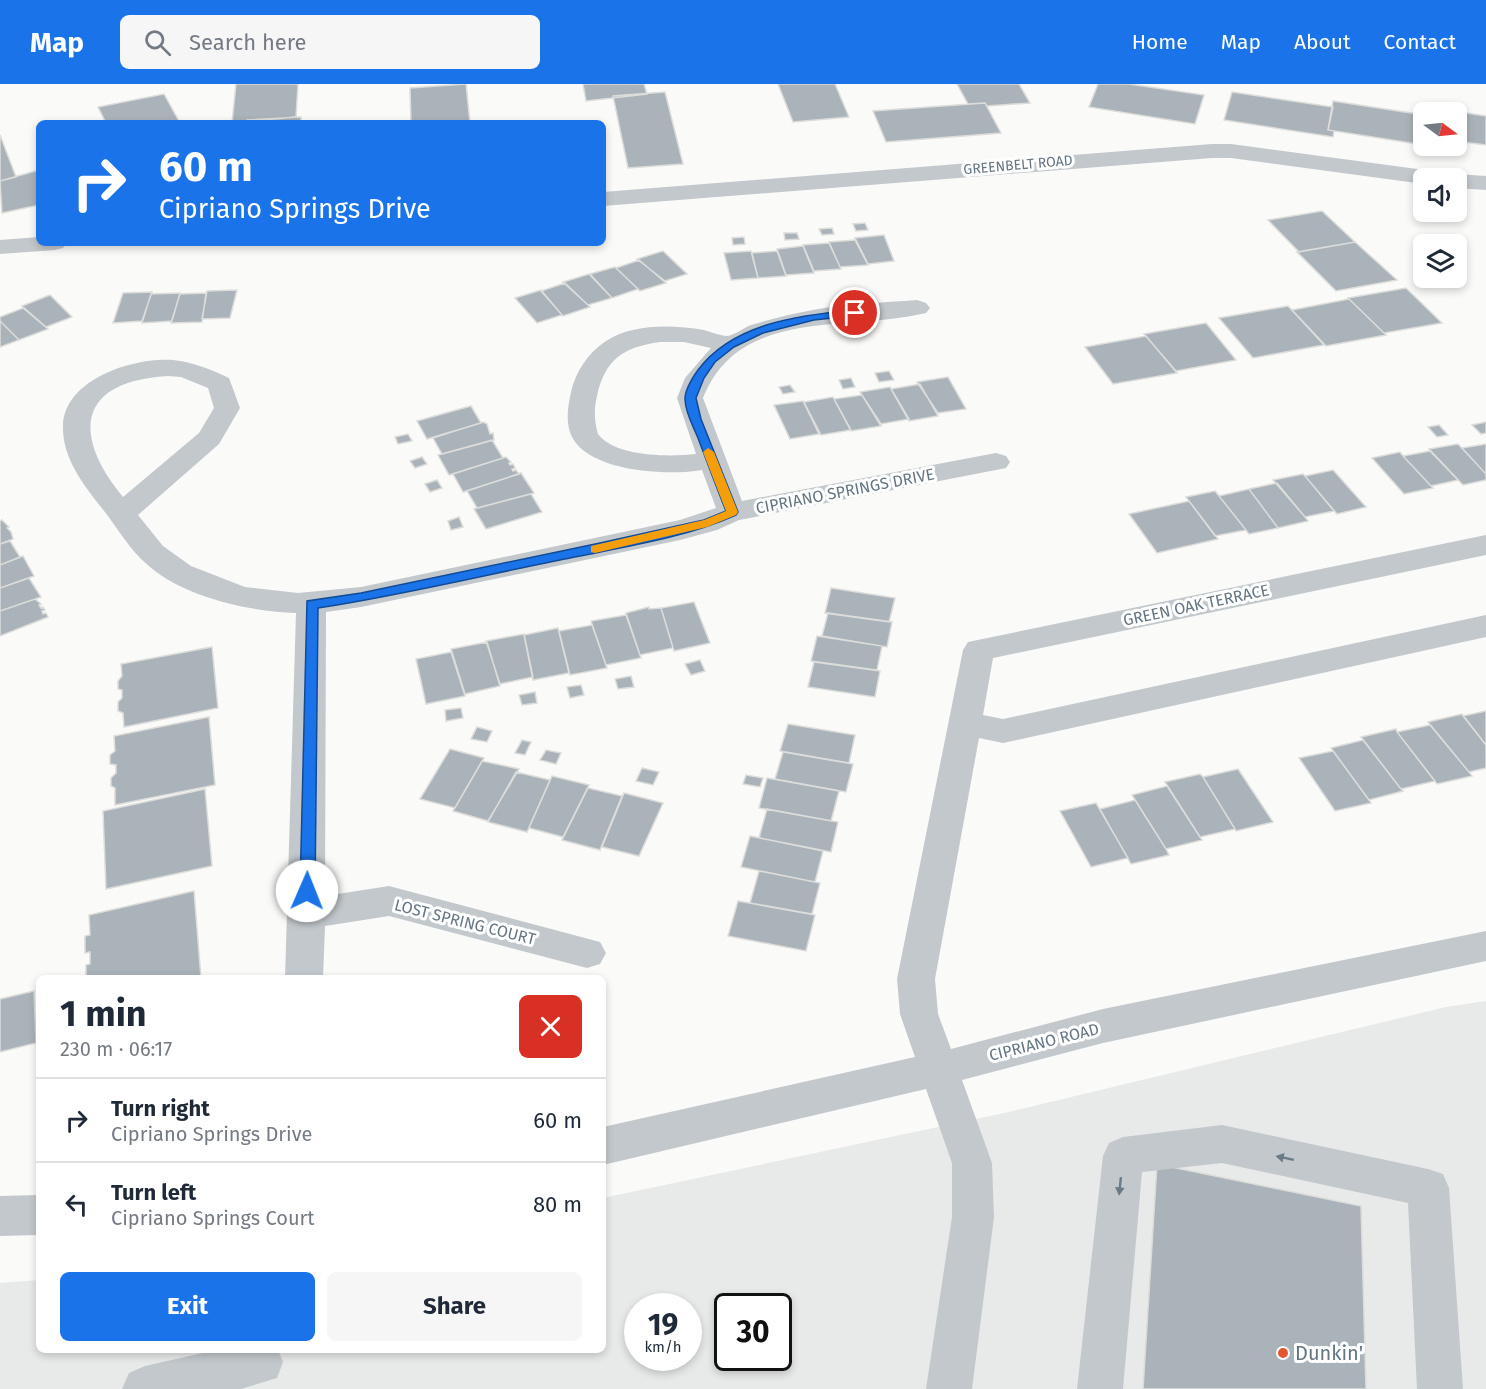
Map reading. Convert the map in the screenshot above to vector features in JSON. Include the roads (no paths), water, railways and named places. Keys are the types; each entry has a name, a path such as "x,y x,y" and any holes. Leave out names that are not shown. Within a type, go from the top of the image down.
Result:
{"street":[{"name":"GREENBELT ROAD","path":"606,199 1212,150 1413,175"},
{"path":"1467,182 1486,183"},
{"path":"0,248 36,245"},
{"path":"732,512 690,398 698,378 711,360 730,345 759,331 814,316 917,308"},
{"path":"712,460 676,466 651,466 607,452 589,442 582,429 582,398 591,371 599,358 628,339 684,333 706,336 730,345"},
{"name":"CIPRIANO SPRINGS DRIVE","path":"122,513 209,438 227,408 220,384 197,373 168,368 110,381 83,400 76,423 78,447 91,476 143,541 168,566 222,591 254,601 283,605 311,604 361,597 603,547 707,523 732,512 996,462"},
{"name":"GREEN OAK TERRACE","path":"948,1389 973,1217 972,1163 919,1014 916,979 979,650 1486,545"},
{"path":"304,975 311,604"},
{"path":"964,723 1003,731 1486,626"},
{"name":"LOST SPRING COURT","path":"307,914 389,901 587,953"},
{"name":"CIPRIANO ROAD","path":"606,1145 939,1069 1103,1026 1486,946"},
{"path":"1100,1389 1123,1156 1222,1144 1428,1188 1440,1389"},
{"path":"0,1216 36,1215"},
{"path":"145,1389 259,1367"}],"place":[{"name":"Dunkin'","path":"1283,1353"}]}
